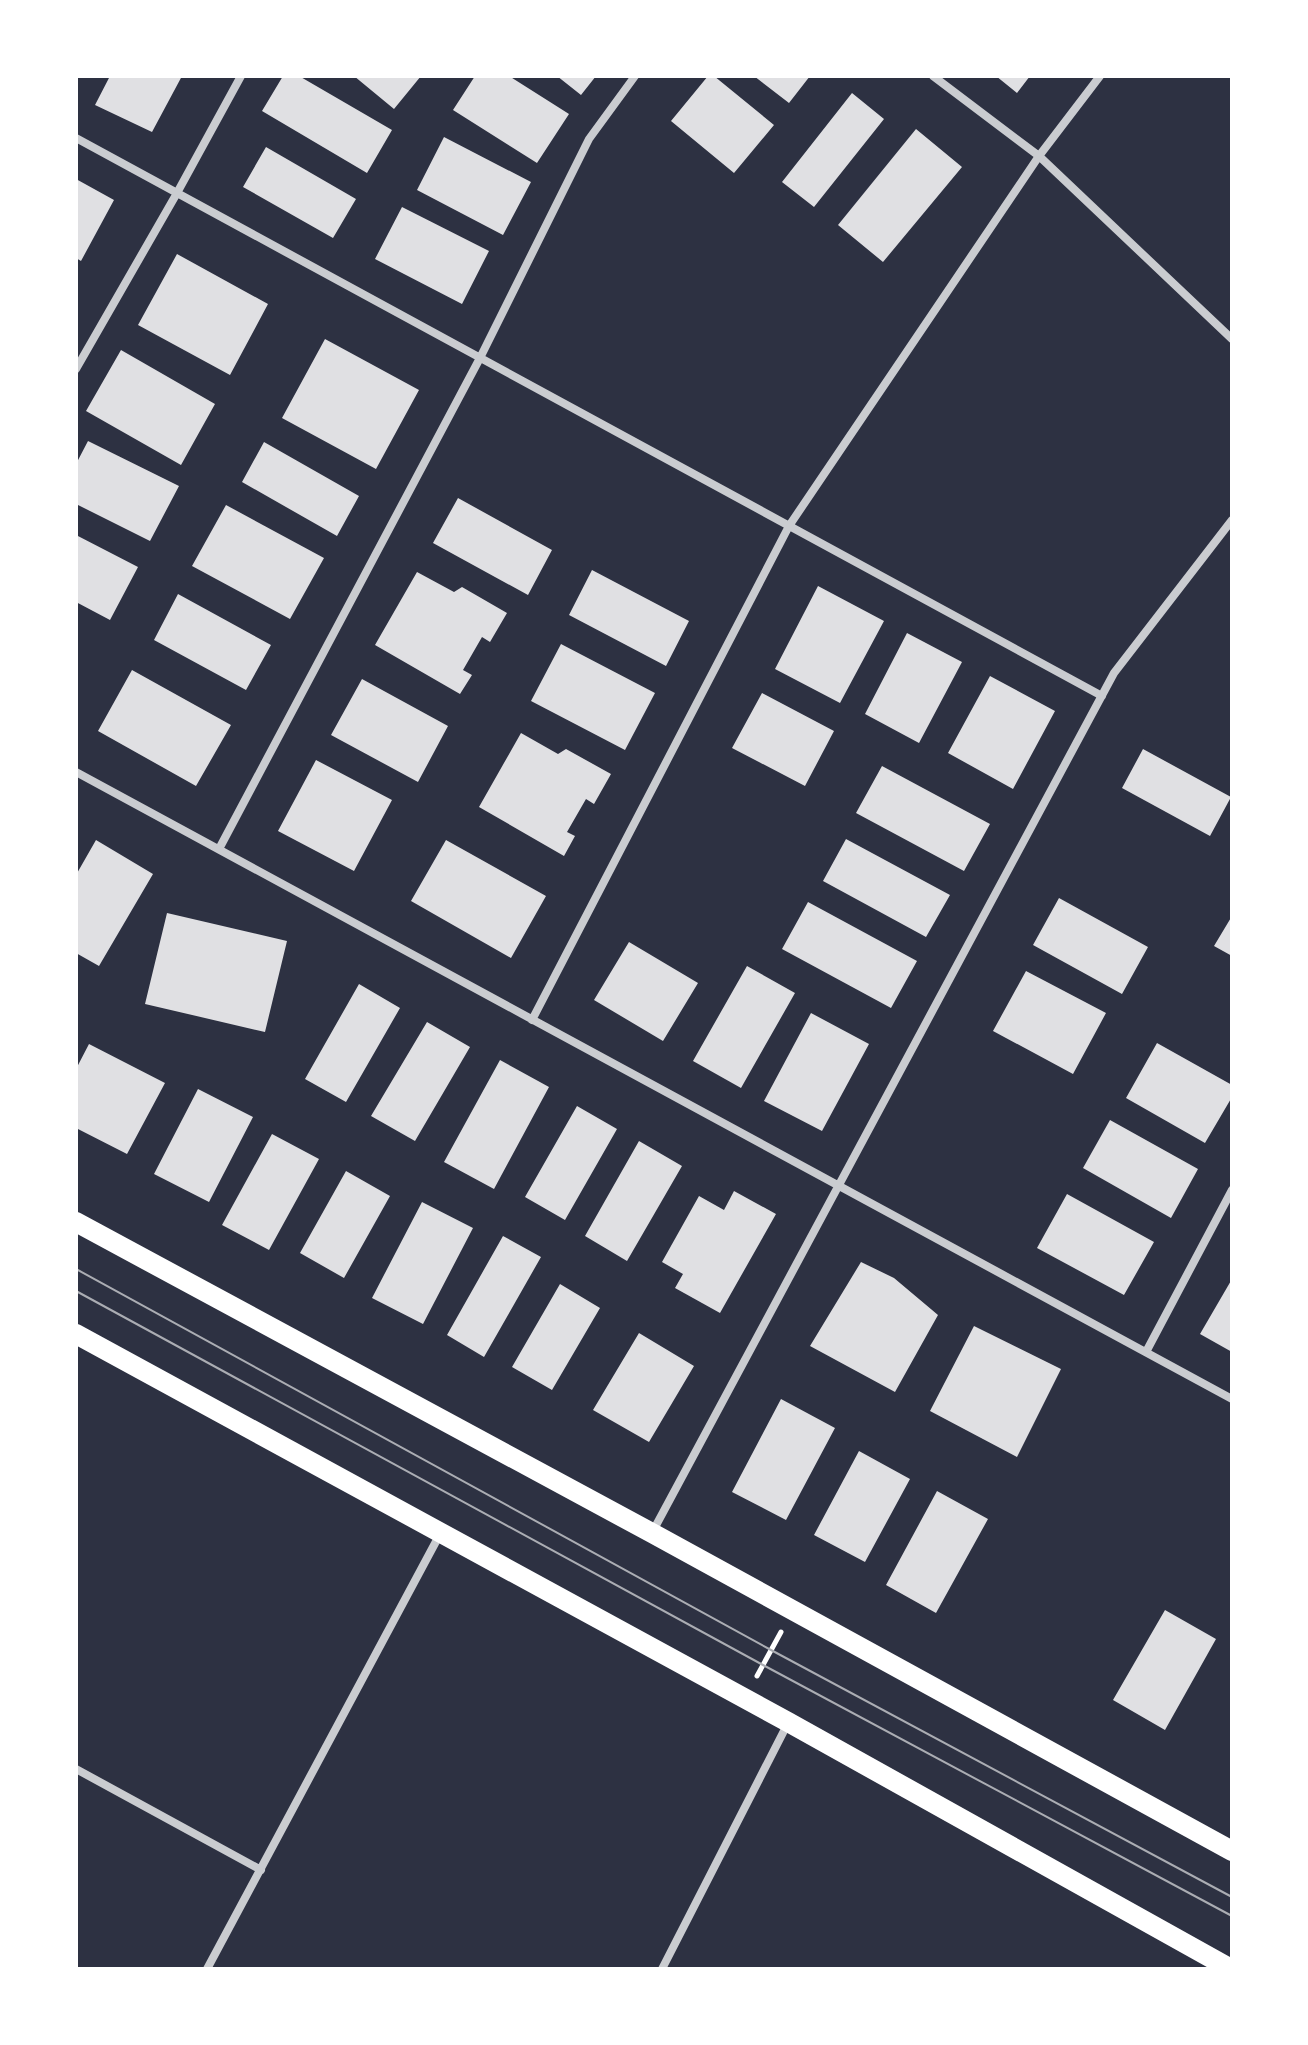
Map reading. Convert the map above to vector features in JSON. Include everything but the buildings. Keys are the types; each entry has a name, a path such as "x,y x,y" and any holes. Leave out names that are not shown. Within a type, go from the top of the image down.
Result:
{"main road":[{"path":"76,1222 1232,1851"},
{"path":"76,1334 788,1722 1231,1969"}],"street":[{"path":"76,369 241,76"},
{"path":"219,849 480,358 589,139 635,76"},
{"path":"933,76 1039,156 1232,339"},
{"path":"532,1020 789,526 1039,156 1100,76"},
{"path":"76,138 1102,696"},
{"path":"652,1533 1114,673 1232,520"},
{"path":"76,772 1232,1399"},
{"path":"1146,1352 1232,1190"},
{"path":"207,1969 441,1533"},
{"path":"662,1969 788,1722"},
{"path":"76,1769 261,1870"}],"path":[{"path":"744,1699 792,1610"}],"tram line":[{"path":"76,1269 771,1650 1232,1897"},
{"path":"76,1291 1232,1916"}]}
